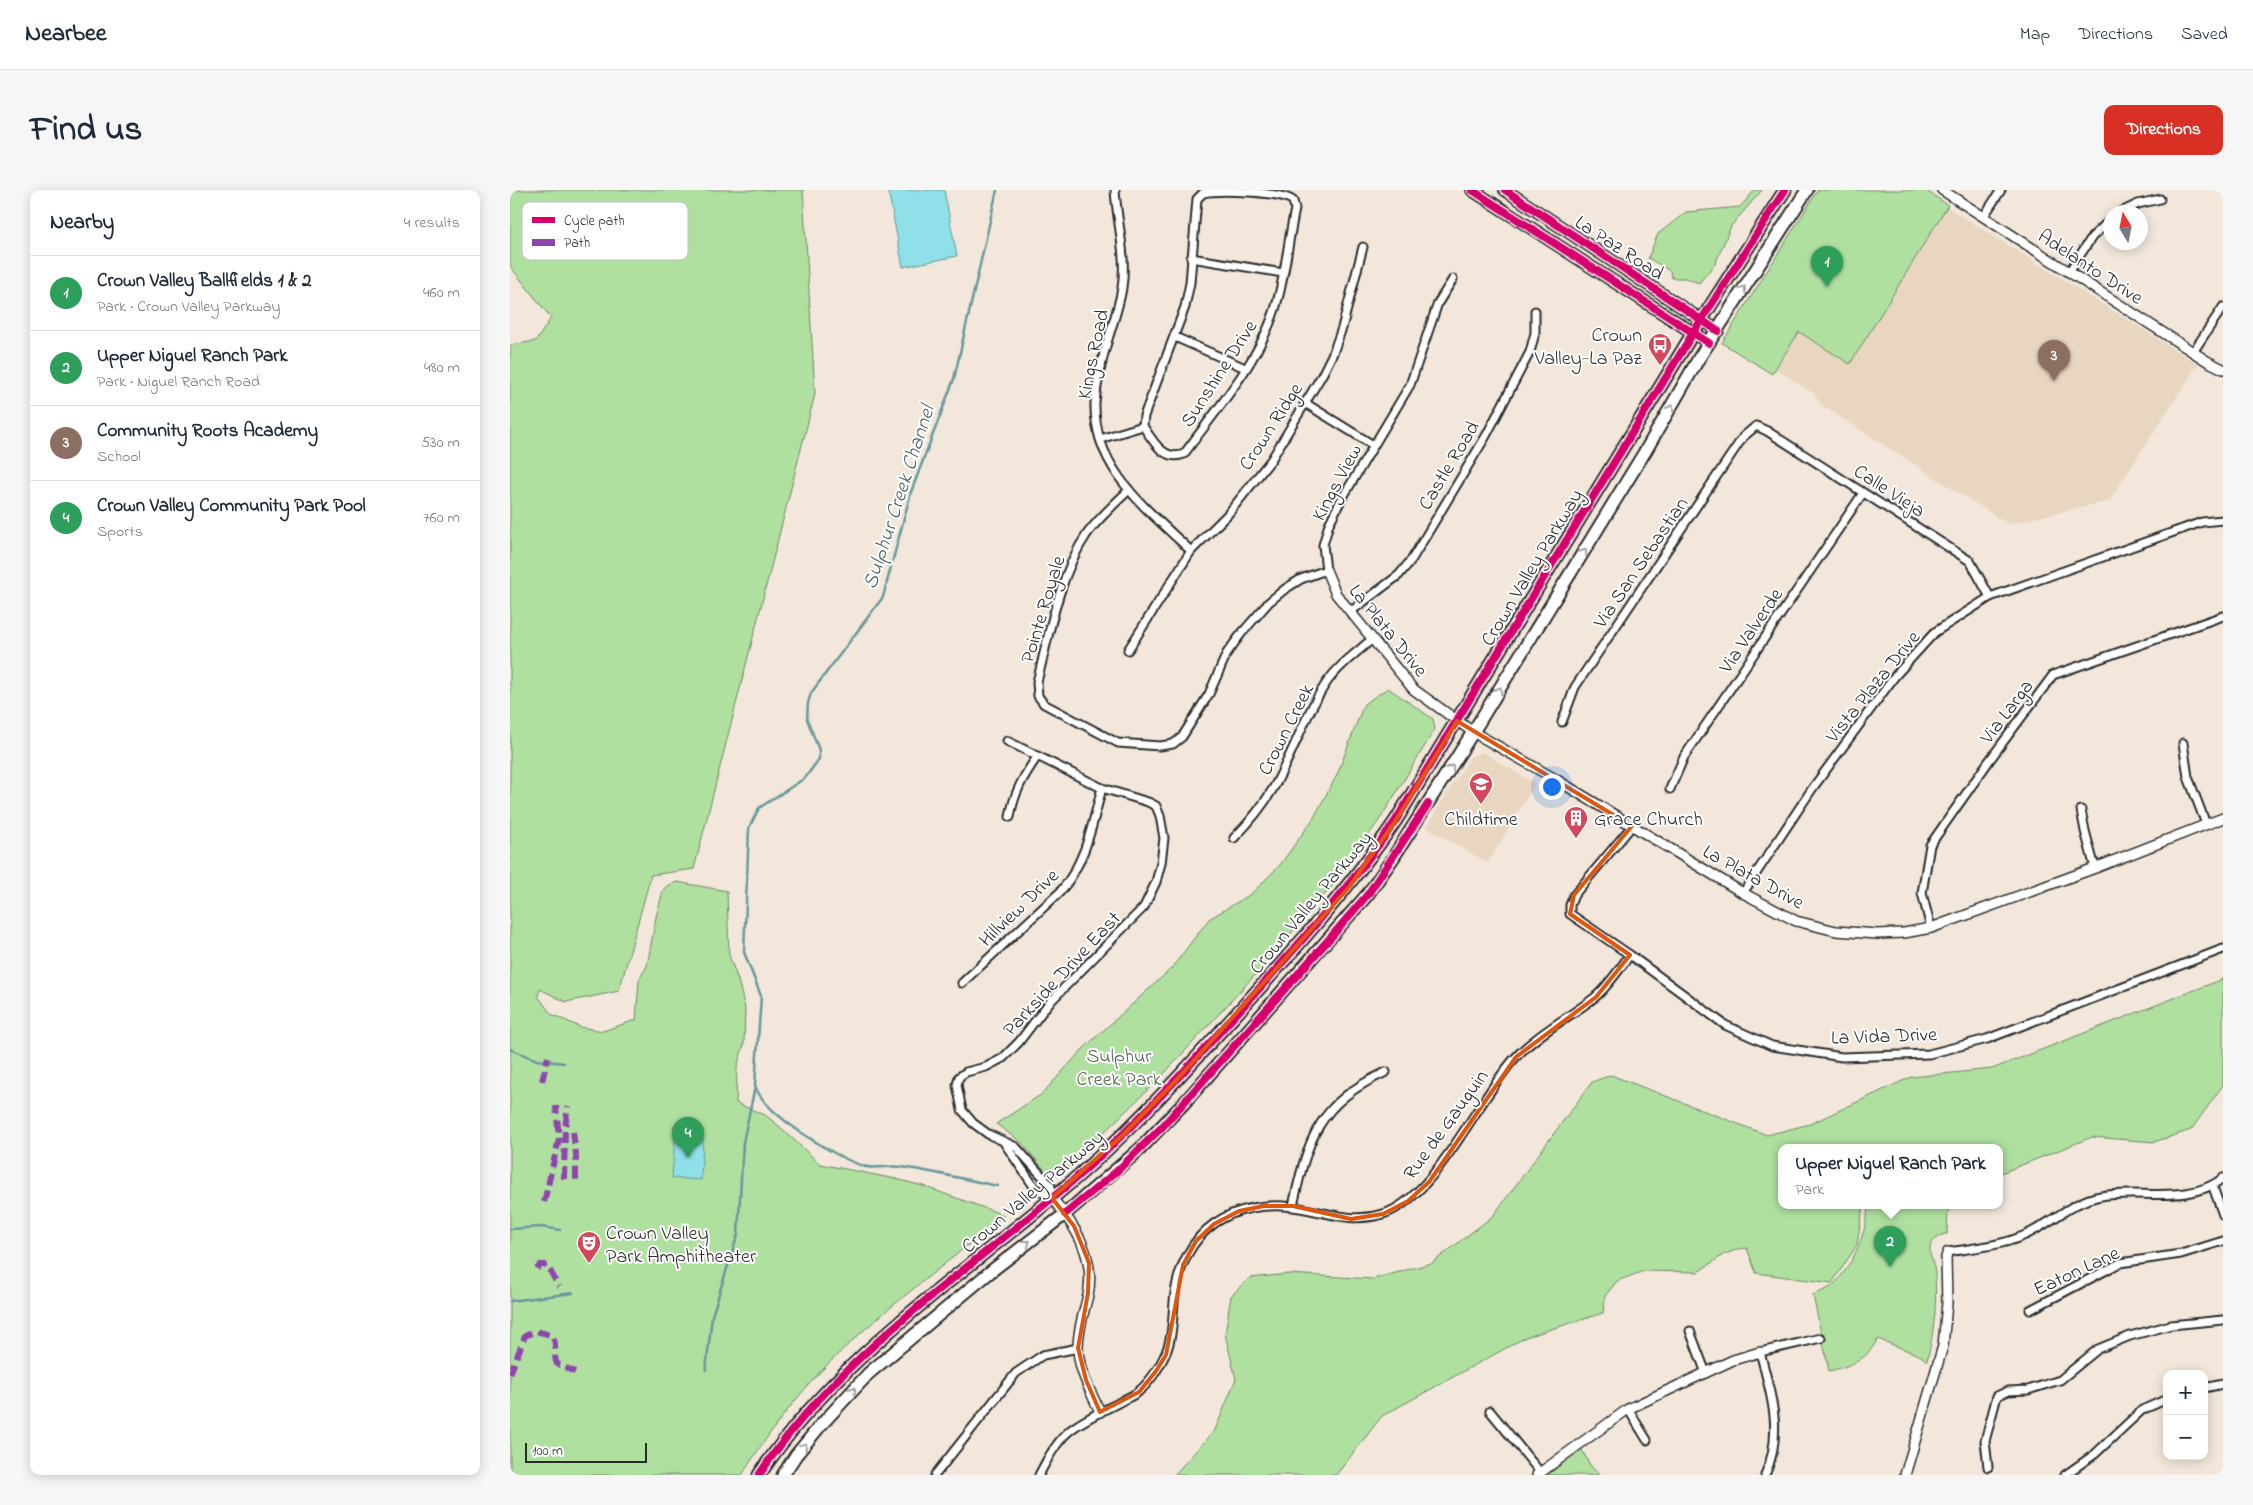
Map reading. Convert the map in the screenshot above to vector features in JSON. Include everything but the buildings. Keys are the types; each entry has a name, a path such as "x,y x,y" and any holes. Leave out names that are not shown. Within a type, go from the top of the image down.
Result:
{"main road":[{"name":"La Paz Road","path":"1472,190 1709,344"},
{"name":"La Paz Road","path":"1505,190 1718,331"},
{"name":"Crown Valley Parkway","path":"759,1475 782,1441 838,1378 861,1356 911,1311 1052,1198 1150,1108 1350,886 1396,820 1693,333 1785,190"},
{"name":"Crown Valley Parkway","path":"783,1475 796,1455 820,1426 870,1373 990,1272 1117,1171 1162,1127 1368,894 1394,858 1473,732 1709,344 1807,190"}],"street":[{"name":"Kings Road","path":"1115,190 1122,255 1122,286 1102,361 1095,402 1100,439 1107,460 1129,490 1191,551"},
{"name":"Adelanto Drive","path":"1942,190 2193,352 2223,369"},
{"path":"1984,216 2001,190"},
{"name":"Sunshine Drive","path":"1240,191 1278,194 1286,195 1293,201 1295,209 1283,272 1273,315 1262,341 1246,368 1184,454 1175,458 1167,456 1143,426 1144,416 1185,306 1197,199 1202,193 1240,191"},
{"path":"2136,205 2160,199"},
{"path":"2069,272 2092,237 2103,227"},
{"name":"Crown Ridge","path":"1128,650 1191,551 1228,514 1271,460 1305,403 1333,353 1342,328 1363,247"},
{"path":"1191,258 1283,272"},
{"name":"Kings View","path":"1326,570 1323,545 1329,524 1410,385 1438,303 1452,279"},
{"path":"2193,352 2223,307"},
{"name":"Castle Road","path":"1350,612 1399,575 1412,558 1486,436 1530,352 1535,333 1535,311"},
{"path":"1175,337 1246,368"},
{"path":"1305,403 1373,446"},
{"path":"1100,439 1143,426"},
{"name":"Calle Vieja","path":"1756,426 1767,431 1970,561 1990,597"},
{"name":"Via San Sebastian","path":"1562,722 1575,687 1743,437 1756,426"},
{"name":"Pointe Royale","path":"1129,490 1101,516 1086,536 1073,559 1064,581 1037,682 1038,696 1044,704 1118,743 1160,746 1172,744 1182,737 1209,694 1227,653 1258,615 1285,589 1301,579 1326,570"},
{"name":"Via Valverde","path":"1670,789 1684,757 1863,493"},
{"name":"Vista Plaza Drive","path":"1743,893 1812,789 1895,676 1935,632 1990,597 2202,522 2223,520"},
{"name":"La Plata Drive","path":"1326,570 1336,594 1413,690 1473,732 1743,893 1796,922 1836,931 1877,934 1904,933 1931,928 2095,868 2223,818"},
{"name":"Via Larga","path":"1931,928 1922,892 1930,845 2053,675 2223,616"},
{"name":"Crown Creek","path":"1234,838 1250,821 1273,788 1315,703 1328,681 1344,663 1372,640"},
{"path":"1007,741 1102,788"},
{"path":"2183,743 2188,777 2206,824"},
{"path":"1010,817 1014,798 1022,778 1037,757"},
{"name":"Parkside Drive East","path":"1005,1144 973,1123 962,1110 957,1085 959,1077 1003,1058 1019,1042 1048,1004 1144,907 1156,882 1161,863 1164,838 1156,806 1102,788"},
{"name":"Hillview Drive","path":"962,983 1060,892 1072,878 1084,854 1102,788"},
{"path":"2082,810 2084,831 2095,868"},
{"name":"La Vida Drive","path":"1632,826 1574,895 1570,905 1570,914 1630,955 1725,1025 1772,1046 1842,1057 1929,1054 1987,1038 2223,949"},
{"name":"Rue de Gauguin","path":"1039,1475 1056,1445 1069,1432 1100,1412 1139,1392 1166,1355 1173,1324 1175,1292 1183,1265 1196,1241 1214,1224 1239,1211 1264,1206 1293,1206 1351,1219 1384,1214 1408,1201 1429,1182 1494,1083 1516,1057 1541,1036 1596,997 1630,955"},
{"path":"1293,1206 1303,1160 1313,1132 1332,1106 1360,1084 1386,1072"},
{"path":"1005,1144 1035,1188 1052,1198 1079,1234 1089,1263 1088,1293 1080,1322 1078,1348 1086,1380 1100,1412"},
{"path":"1005,1144 1016,1147 1051,1186 1052,1198"},
{"path":"1905,1475 1943,1346 1947,1303 1946,1257 1948,1252 1993,1245 2024,1236 2070,1208 2098,1196 2123,1193 2177,1195 2212,1187 2223,1178"},
{"path":"2212,1187 2223,1215"},
{"name":"Eaton Lane","path":"2030,1310 2120,1264 2181,1254 2223,1241"},
{"path":"1988,1467 1985,1441 1997,1396 2008,1391 2028,1390 2060,1380 2098,1349 2130,1336 2171,1325 2223,1320"},
{"path":"1690,1331 1706,1373"},
{"path":"1490,1411 1538,1473 1628,1409 1734,1360 1821,1338"},
{"path":"935,1475 1016,1373 1043,1355 1078,1348"},
{"path":"1760,1352 1772,1396 1776,1422 1775,1442 1765,1475"},
{"path":"2208,1387 2223,1384"},
{"path":"2065,1475 2095,1454 2142,1410 2163,1401"},
{"path":"1628,1409 1647,1440"}],"highlighted area":[{"path":"1457,721 1632,826 1574,895 1570,914 1630,955 1596,997 1516,1057 1429,1182 1408,1201 1383,1214 1351,1219 1293,1206 1264,1206 1239,1211 1214,1224 1196,1241 1183,1265 1166,1355 1139,1392 1100,1412 1086,1380 1078,1348 1088,1293 1089,1263 1074,1226 1052,1198 1124,1134 1181,1075 1350,886 1396,820"}],"shaded area":[{"path":"1947,207 2198,364 2109,501 2008,524 1823,406 1813,393 1776,369 1799,331 1850,363"},
{"name":"Childtime","path":"1483,752 1535,784 1488,863 1426,827 1470,757"}],"green space":[{"path":"510,190 803,190 815,394 694,869 651,875 619,991 566,1002 540,989 538,996 551,1014 580,1027 603,1031 636,1020 639,980 647,966 663,891 669,885 677,882 727,891 729,955 745,1008 744,1044 737,1067 736,1103 765,1115 820,1164 923,1186 1004,1215 843,1349 822,1370 779,1421 742,1475 510,1475 510,345 536,341 551,318 510,266"},
{"path":"1755,190 1762,190 1731,226 1715,264 1699,283 1685,278 1672,278 1670,271 1648,258 1658,234 1686,212 1740,207"},
{"path":"1818,190 1925,190 1948,205 1850,364 1799,332 1772,374 1722,343"},
{"name":"Sulphur Creek Park","path":"1388,688 1433,719 1435,729 1382,816 1339,878 1253,977 1162,1076 1061,1174 1050,1176 1021,1142 996,1124 1042,1094 1083,1049 1171,969 1209,919 1251,894 1280,865 1313,819 1337,775 1364,704"},
{"path":"2223,979 2223,1085 2191,1130 2154,1142 2092,1137 2003,1172 2003,1144 1778,1144 1778,1209 1863,1209 1857,1245 1832,1283 1756,1273 1747,1248 1738,1249 1723,1255 1698,1272 1644,1271 1617,1281 1605,1296 1603,1313 1526,1337 1382,1416 1336,1475 1174,1475 1215,1430 1236,1379 1225,1334 1231,1296 1250,1278 1288,1274 1373,1279 1432,1263 1493,1216 1592,1082 1611,1075 1767,1135 1810,1124 1911,1077 1992,1069"},
{"path":"1868,1209 1948,1209 1947,1234 1937,1238 1930,1248 1935,1271 1936,1297 1927,1361 1921,1356 1878,1339 1858,1361 1829,1371 1813,1295 1832,1286 1841,1276 1858,1248"},
{"path":"1581,1448 1590,1465 1599,1475 1548,1475"}],"water":[{"path":"888,190 944,190 957,256 903,267"},
{"path":"675,1137 703,1139 701,1180 672,1178"}],"waterway":[{"name":"Sulphur Creek Channel","path":"997,190 954,379 911,492 883,597 811,693 807,719 819,750 819,759 805,778 759,808 749,828 744,952 761,996 755,1085 761,1096 785,1121 818,1144 863,1166 913,1169 998,1186"},
{"path":"510,1049 537,1060 564,1063"},
{"path":"706,1370 712,1316 738,1234 743,1142 755,1087"},
{"path":"510,1229 541,1227 560,1230"},
{"path":"510,1301 573,1293"}],"marked path":[{"path":"542,1081 548,1057"},
{"path":"544,1202 559,1139 556,1106"},
{"path":"564,1179 565,1128 568,1106"},
{"path":"573,1132 576,1154 576,1180"},
{"path":"537,1269 540,1265 547,1265 559,1287"},
{"path":"510,1374 525,1336 536,1331 551,1335 555,1342 557,1364 575,1372"}],"cycle path":[{"path":"1472,190 1709,343"},
{"path":"1505,190 1718,331"},
{"path":"759,1475 790,1433 824,1393 862,1356 941,1288 1063,1189 1132,1126 1238,1012 1340,895 1396,820 1693,333 1785,190"},
{"path":"1065,1214 1117,1171 1162,1127 1331,937 1368,894 1428,804"}],"place":[{"name":"Crown Valley Ballfields 1 & 2","path":"1827,287"},
{"name":"Crown Valley-La Paz","path":"1660,366"},
{"name":"Community Roots Academy","path":"2054,381"},
{"name":"Childtime","path":"1481,805"},
{"name":"Grace Church","path":"1576,839"},
{"name":"Crown Valley Community Park Pool","path":"688,1158"},
{"name":"Crown Valley Park Amphitheater","path":"589,1264"},
{"name":"Upper Niguel Ranch Park","path":"1890,1267"}]}
